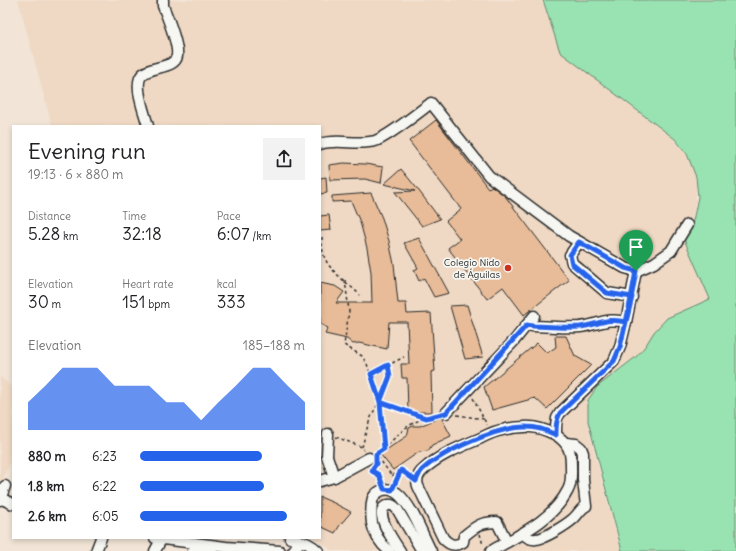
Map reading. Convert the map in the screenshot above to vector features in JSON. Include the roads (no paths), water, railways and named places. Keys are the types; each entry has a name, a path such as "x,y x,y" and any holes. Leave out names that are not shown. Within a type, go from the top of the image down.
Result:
{"street":[{"path":"148,125 139,91 140,78 146,72 166,66 175,61 178,55 176,44 163,6 163,0"},
{"path":"321,144 330,141 376,141 431,103 489,176 569,236 625,268 636,271 654,263 671,251 687,225"},
{"path":"579,242 570,255 572,264 607,293 632,297"},
{"path":"556,435 557,418 560,413 614,361 620,347 632,297 636,271"},
{"path":"446,413 534,316"},
{"path":"527,325 578,327 592,325 612,319 626,322"},
{"path":"487,548 507,542 537,525 553,510 569,490 571,477 571,452 563,439 545,429 525,427 491,433 446,454 423,470 416,481 446,542 452,545 458,545 463,542 464,536 482,523 497,522 507,542"},
{"path":"328,434 327,456 334,477"},
{"path":"522,533 535,540 541,538 572,520 583,507 586,506 583,486 583,453 581,448 576,444 566,443"},
{"path":"321,481 334,477 374,459"},
{"path":"6,486 0,499 12,504"},
{"path":"389,551 376,534 372,523 373,499 380,491 388,490 401,498 408,507 431,551"},
{"path":"400,551 390,536 382,518 381,512 384,507 388,505 393,505 397,509 422,551"},
{"path":"96,551 101,539"},
{"path":"155,551 160,539"},
{"path":"167,539 226,547 280,551"},
{"path":"293,539 297,546 293,551"},
{"path":"293,539 314,547 318,551"},
{"path":"193,551 226,547"}],"place":[{"name":"Colegio Nido de Águilas","path":"508,268"}]}
